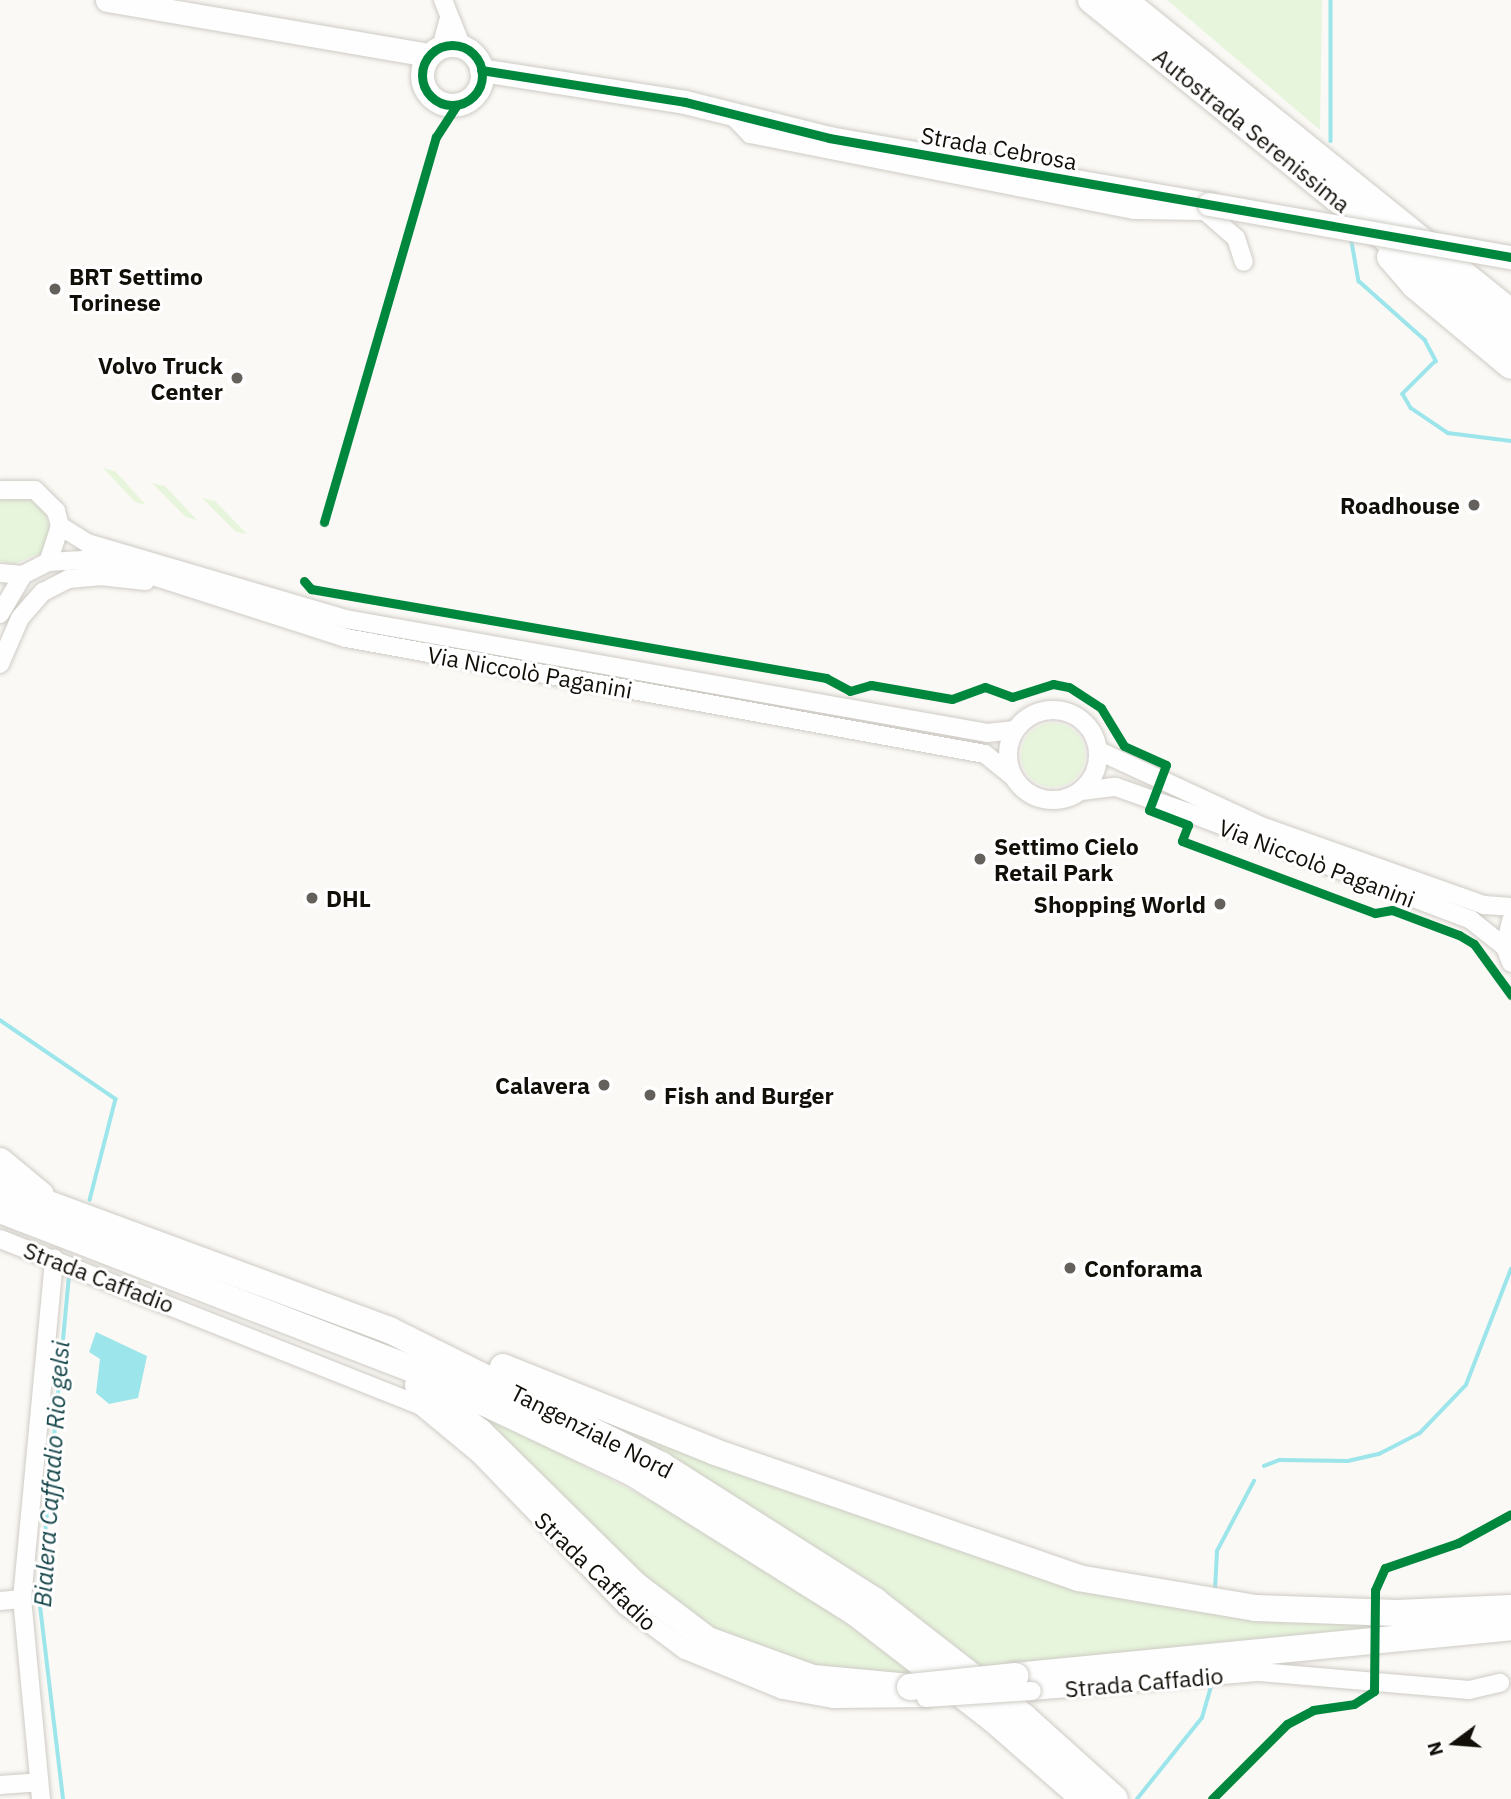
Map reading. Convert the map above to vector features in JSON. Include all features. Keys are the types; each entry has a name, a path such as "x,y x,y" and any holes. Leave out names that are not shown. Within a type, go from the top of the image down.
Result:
{"highway":[{"name":"Autostrada Serenissima","path":"1091,0 1511,340"},
{"name":"Autostrada Serenissima","path":"1124,0 1511,312"},
{"path":"1351,210 1414,285 1511,366"},
{"path":"0,1161 58,1210"},
{"name":"Tangenziale Nord","path":"0,1186 58,1210 389,1330 619,1442 808,1554 958,1663 1115,1799"},
{"name":"Tangenziale Nord","path":"6,1213 314,1331 544,1428 707,1516 922,1661 1084,1799"},
{"path":"389,1330 447,1345 715,1452 1078,1578 1255,1608 1397,1613 1511,1608"},
{"path":"314,1331 452,1408 635,1585 708,1640 813,1678 918,1693 1024,1684 1511,1627"}],"main road":[{"path":"107,0 383,51 444,50 480,79"},
{"path":"383,51 423,81 444,50"},
{"name":"Strada Cebrosa","path":"423,81 432,97 448,105 466,102 480,79 515,78 627,92 921,154 1511,257"}],"street":[{"path":"443,0 448,21 444,50"},
{"path":"732,114 750,134 1147,212 1205,211 1236,238 1244,262"},
{"path":"897,164 921,154"},
{"path":"0,490 35,490 52,505 61,526 48,562 23,575 0,614"},
{"name":"Via Niccolò Paganini","path":"61,526 88,543 346,619 987,733 1015,730"},
{"name":"Via Niccolò Paganini","path":"48,562 100,559 156,580 346,638 985,754 1012,776"},
{"path":"0,573 23,575"},
{"path":"0,664 20,618 43,592 68,579 100,576 156,580"},
{"path":"1039,711 1064,711 1088,726 1098,751 1094,773 1081,791 1052,801 1037,798 1012,776 1008,760 1015,730 1039,711"},
{"name":"Via Niccolò Paganini","path":"1098,751 1261,826 1484,905 1511,907"},
{"name":"Via Niccolò Paganini","path":"1081,791 1116,787 1471,920 1508,955"},
{"path":"1508,955 1511,921"},
{"name":"Strada Caffadio","path":"0,1239 421,1406 479,1454 626,1606 685,1650 783,1690 834,1699 918,1693"},
{"path":"0,1785 40,1790 22,1599 54,1259"},
{"path":"0,1601 22,1599"},
{"name":"Strada Caffadio","path":"1024,1684 1260,1672 1469,1690 1500,1683"}],"green space":[{"path":"1167,0 1322,0 1320,130"},
{"path":"103,468 115,471 146,505 135,502"},
{"path":"152,483 165,486 197,520 186,517"},
{"path":"25,497 44,510 50,531 43,552 12,565 0,561 0,500"},
{"path":"202,498 215,501 247,534 236,532"},
{"path":"1047,723 1059,723 1076,732 1083,743 1083,767 1076,778 1059,787 1047,787 1035,782 1026,773 1021,761 1021,749 1026,737 1035,728"},
{"path":"474,1409 698,1525 802,1590 915,1675 884,1677 770,1660 672,1609"},
{"path":"629,1431 1044,1576 1487,1618 984,1668 865,1579"}],"water":[{"path":"96,1332 147,1356 138,1398 109,1404 96,1393 100,1359 89,1352"}],"waterway":[{"path":"1331,0 1331,141"},
{"path":"1352,242 1359,281 1425,340 1436,361 1403,394 1411,408 1448,433 1511,441"},
{"name":"Bialera Caffadio Rio gelsi","path":"0,1020 116,1099 90,1200"},
{"path":"1264,1466 1280,1460 1348,1461 1379,1454 1420,1433 1466,1385 1511,1269"},
{"name":"Bialera Caffadio Rio gelsi","path":"63,1799 39,1599 69,1274"},
{"path":"1215,1590 1217,1551 1254,1481"},
{"path":"1137,1799 1202,1718 1211,1687"}],"cycle path":[{"path":"452,45 469,50 477,58 482,75 477,92 469,100 452,105 435,100 427,92 422,75 427,58 435,50 452,45"},
{"path":"481,70 685,102 829,138 1511,257"},
{"path":"324,522 436,137 457,105"},
{"path":"304,581 311,589 826,678 850,691 871,685 952,699 985,687 1012,697 1053,684 1069,687 1101,708 1124,746 1166,765 1149,810 1188,825 1182,841 1375,913 1392,910 1459,935 1474,944 1511,995"},
{"path":"1212,1799 1287,1724 1313,1710 1354,1704 1374,1691 1375,1590 1385,1568 1458,1543 1511,1514"}],"place":[{"name":"BRT Settimo Torinese","path":"55,289"},
{"name":"Volvo Truck Center","path":"237,378"},
{"name":"Roadhouse","path":"1474,505"},
{"name":"Settimo Cielo Retail Park","path":"980,859"},
{"name":"DHL","path":"312,898"},
{"name":"Shopping World","path":"1220,904"},
{"name":"Calavera","path":"604,1085"},
{"name":"Fish and Burger","path":"650,1095"},
{"name":"Conforama","path":"1070,1268"}]}
